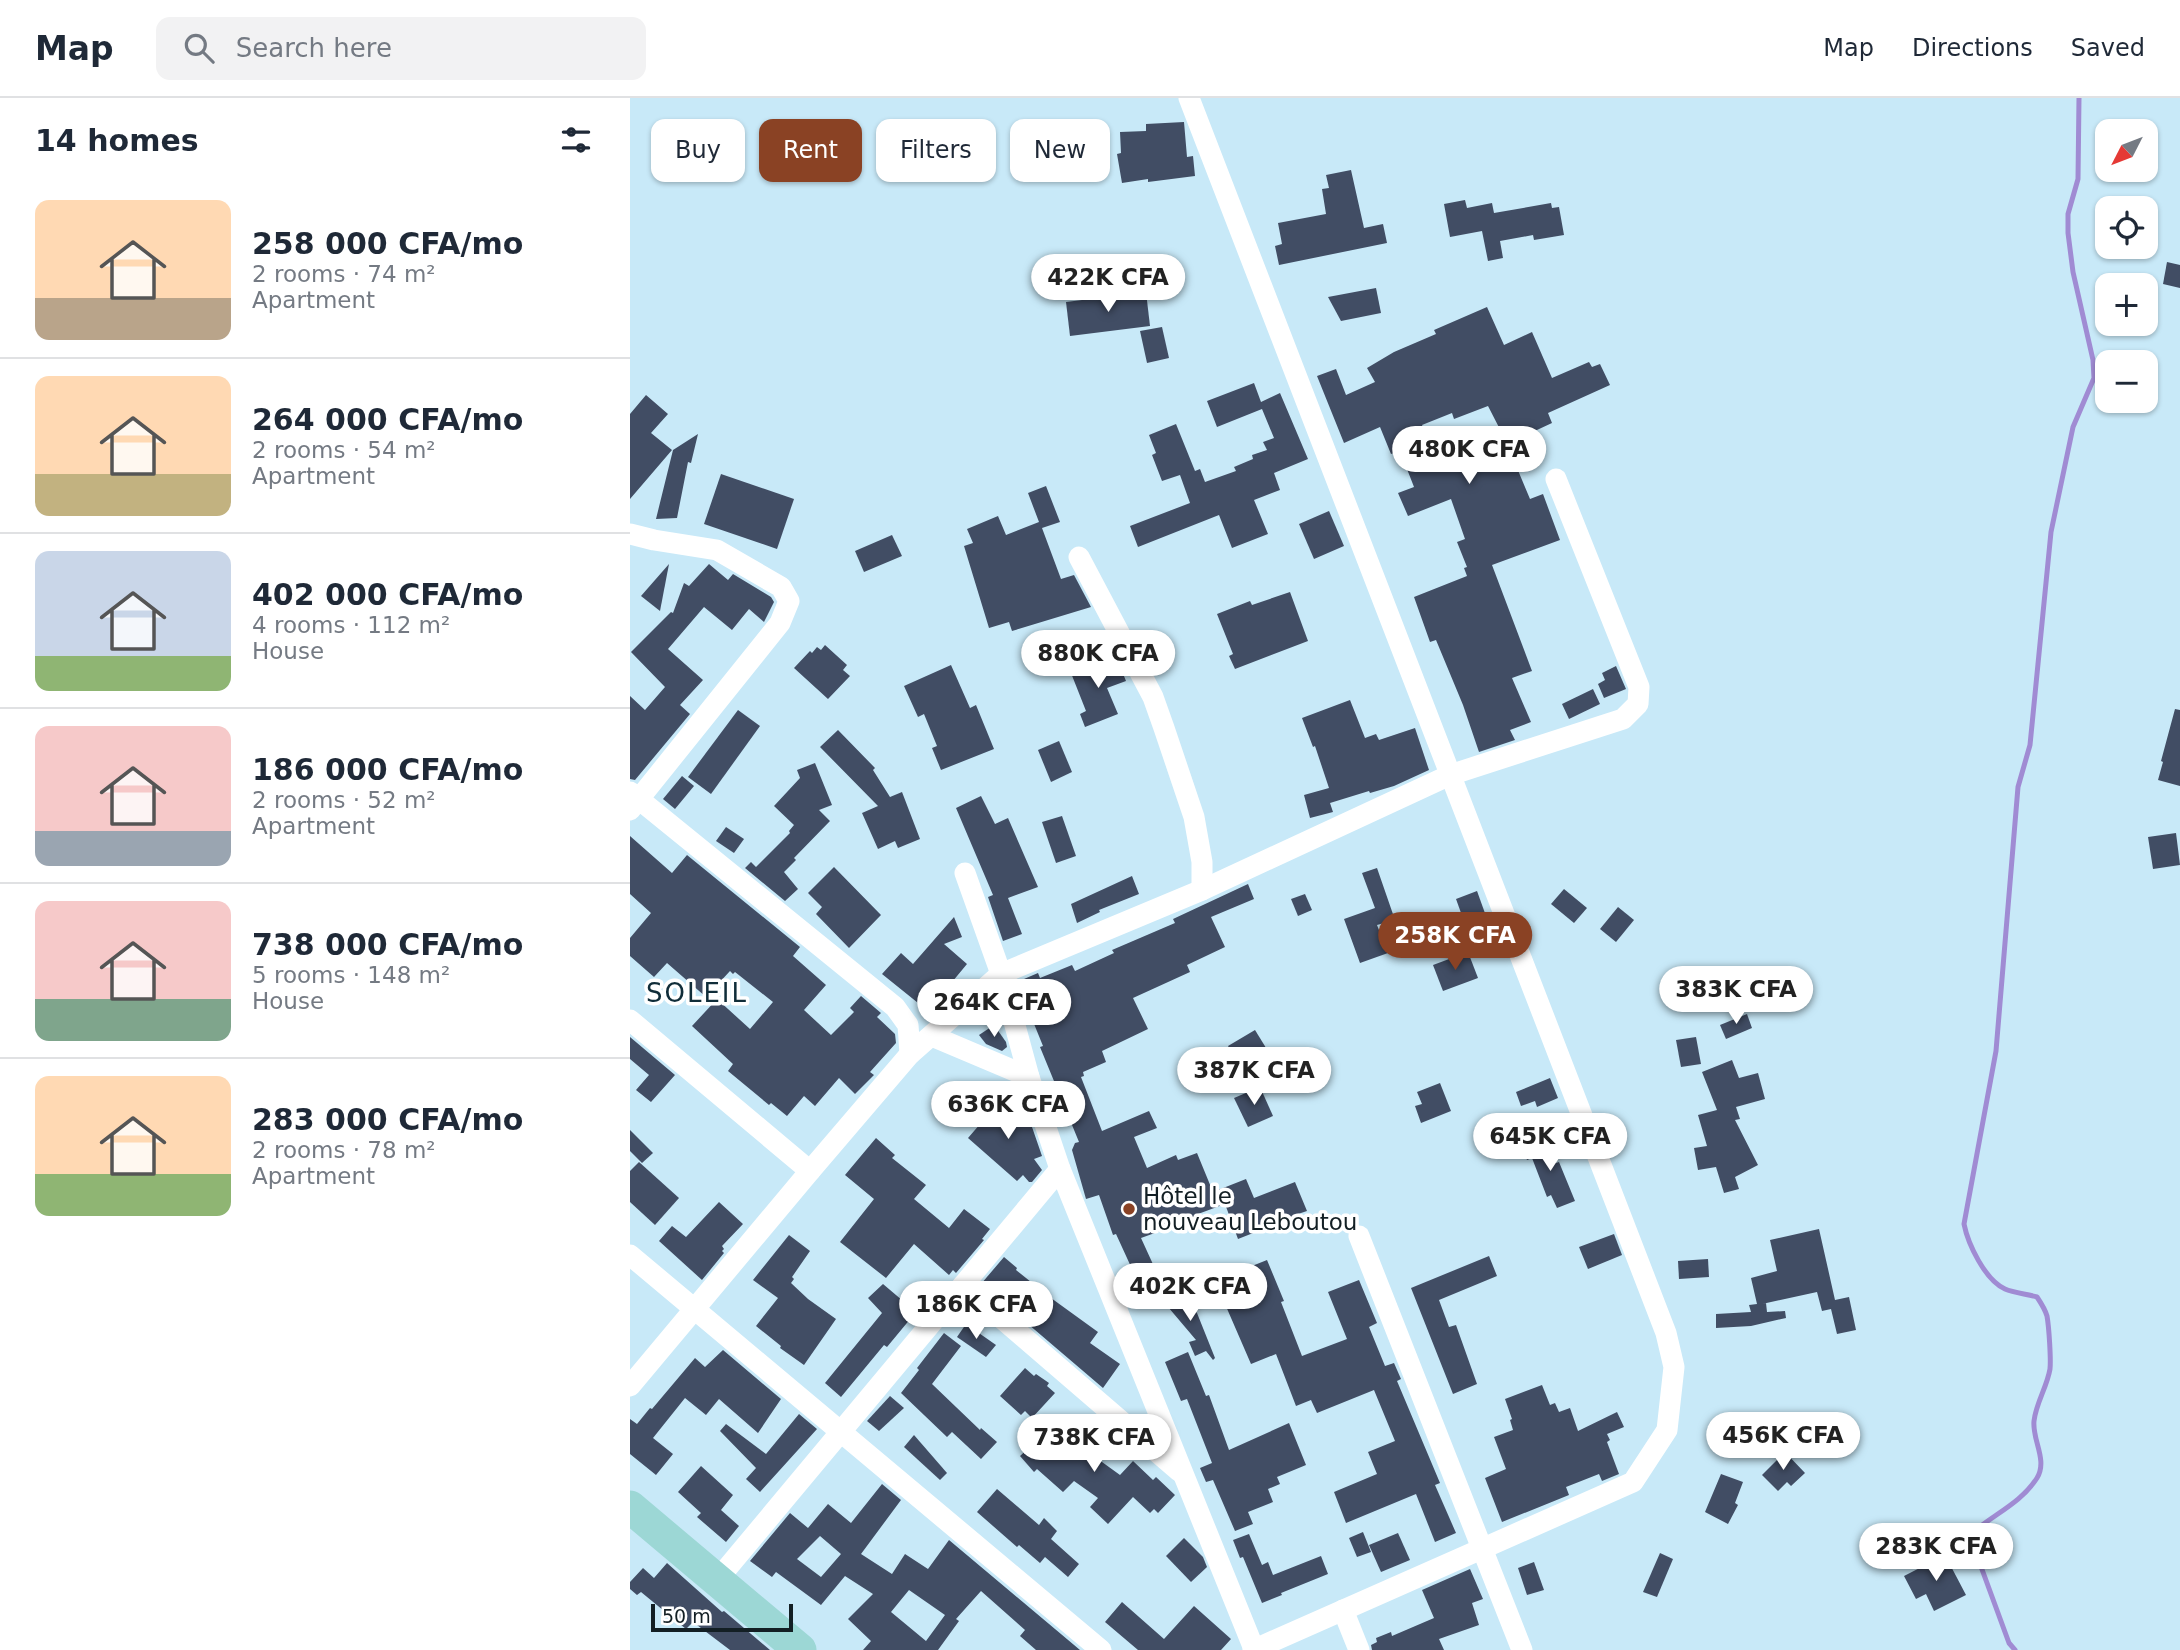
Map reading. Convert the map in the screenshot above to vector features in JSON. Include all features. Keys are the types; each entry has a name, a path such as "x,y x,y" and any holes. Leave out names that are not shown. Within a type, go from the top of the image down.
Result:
{"main road":[{"path":"630,1507 800,1650"}],"street":[{"path":"965,873 1001,974 1028,1077 1060,1169 1253,1650 1633,1482 1667,1430 1674,1367 1666,1333 1189,98"},
{"path":"630,1386 910,1054 1001,974 1202,890 1450,775 1623,719 1638,704 1639,687 1556,479"},
{"path":"630,534 717,550 781,587 789,601 780,622 633,800 895,1007 908,1026 910,1054"},
{"path":"1079,557 1153,697 1194,817 1202,862 1202,890"},
{"path":"630,1020 810,1171"},
{"path":"932,1036 1028,1077"},
{"path":"718,1579 1060,1169"},
{"path":"1359,1236 1522,1650"},
{"path":"630,1255 1101,1650"},
{"path":"963,1284 1184,1474"},
{"path":"1343,1610 1359,1650"}],"building":[{"path":"1184,122 1187,157 1193,156 1195,176 1122,183 1117,154 1121,153 1120,132 1146,131 1146,124"},
{"path":"1351,170 1364,228 1383,224 1387,243 1279,265 1275,246 1282,244 1278,223 1326,214 1322,189 1329,188 1326,175"},
{"path":"1465,200 1467,208 1492,203 1494,213 1551,203 1552,208 1559,207 1564,235 1534,240 1533,235 1500,241 1503,258 1488,261 1482,231 1450,237 1444,204"},
{"path":"2167,262 2180,265 2180,288 2163,284"},
{"path":"1376,288 1381,313 1341,321 1328,297"},
{"path":"1146,292 1150,326 1070,336 1066,302"},
{"path":"1487,307 1504,345 1532,332 1552,378 1589,362 1592,367 1600,364 1610,385 1548,413 1552,423 1507,444 1530,499 1543,494 1560,540 1492,565 1532,671 1512,678 1531,722 1510,730 1515,740 1479,752 1436,640 1430,642 1414,597 1467,576 1464,568 1467,567 1457,542 1465,539 1451,499 1408,516 1398,493 1414,487 1400,451 1391,454 1380,427 1344,443 1317,376 1336,369 1346,395 1375,382 1367,368 1394,352 1436,334 1434,330","holes":["1488,406 1507,443 1441,469 1422,425 1452,413 1454,419"]},
{"path":"1162,327 1169,358 1147,363 1140,331"},
{"path":"1254,383 1261,402 1280,393 1308,459 1274,473 1280,490 1254,500 1268,534 1232,548 1219,515 1138,547 1130,526 1190,503 1180,475 1162,481 1152,455 1156,453 1149,435 1176,424 1195,471 1200,469 1205,482 1236,471 1234,467 1253,459 1252,455 1267,450 1263,442 1274,438 1262,409 1217,427 1207,401"},
{"path":"646,395 668,414 651,433 672,450 630,499 630,414"},
{"path":"698,434 691,463 688,462 677,518 656,519 673,450"},
{"path":"721,474 794,499 777,549 704,524"},
{"path":"1046,486 1060,522 1042,528 1061,579 1074,575 1091,607 1012,631 1009,622 989,628 964,546 973,543 967,529 998,516 1006,535 1039,522 1028,493"},
{"path":"1329,511 1344,546 1314,559 1299,524"},
{"path":"892,535 902,556 864,572 855,551"},
{"path":"669,564 660,611 641,596"},
{"path":"709,564 728,580 733,574 771,597 774,602 764,622 749,609 732,630 704,607 668,649 703,680 680,705 690,714 635,780 630,779 630,696 645,710 665,687 631,652 673,613 684,583 689,586"},
{"path":"1290,592 1308,641 1235,669 1229,656 1233,654 1217,614 1250,601 1252,605"},
{"path":"825,645 847,665 843,670 850,676 828,699 794,668 810,651 812,653 817,647 821,650"},
{"path":"1116,656 1126,681 1107,688 1118,714 1085,727 1080,714 1086,711 1071,673"},
{"path":"951,665 970,708 976,705 994,749 941,770 932,748 937,746 924,714 918,717 904,686"},
{"path":"1616,666 1626,689 1604,698 1598,684 1605,680 1602,673"},
{"path":"1593,689 1600,704 1569,719 1562,704"},
{"path":"1350,700 1365,738 1376,734 1379,740 1415,728 1429,770 1394,786 1330,803 1333,812 1310,818 1304,795 1329,788 1302,718"},
{"path":"2175,709 2180,710 2180,786 2158,780"},
{"path":"738,710 760,726 711,794 688,777"},
{"path":"838,730 875,768 873,770 890,797 902,792 920,839 898,848 895,841 878,849 862,813 878,806 820,747"},
{"path":"1059,741 1072,772 1051,782 1038,750"},
{"path":"815,763 832,805 819,810 830,821 784,872 798,889 785,901 745,868 751,862 756,867 790,833 794,825 774,806 800,778 797,770"},
{"path":"682,776 694,786 675,809 663,799"},
{"path":"981,796 995,824 1008,818 1038,887 1008,898 1022,934 1003,941 988,897 993,895 956,808"},
{"path":"1062,816 1076,856 1056,863 1042,822"},
{"path":"726,827 744,839 734,853 716,841"},
{"path":"2176,833 2180,865 2153,869 2148,837"},
{"path":"630,836 672,873 687,855 800,947 793,956 826,985 804,1010 831,1035 854,1012 850,1008 861,996 881,1013 877,1017 895,1034 896,1043 870,1072 874,1075 855,1094 839,1078 815,1106 804,1096 787,1116 771,1103 769,1105 728,1071 733,1064 692,1026 717,999 750,1029 773,1002 735,972 733,974 730,971 706,997 667,963 654,977 630,956 630,938 651,913 630,894"},
{"path":"834,867 881,915 849,948 816,914 822,907 808,893"},
{"path":"1377,868 1395,920 1377,925 1388,953 1360,963 1344,919 1375,908 1362,873"},
{"path":"1132,876 1139,894 1099,910 1100,912 1077,923 1071,904"},
{"path":"1248,884 1254,899 1211,917 1225,947 1187,965 1190,972 1133,998 1148,1029 1102,1051 1106,1062 1083,1072 1084,1076 1081,1077 1102,1131 1149,1111 1157,1128 1134,1137 1147,1168 1176,1155 1178,1160 1197,1153 1213,1192 1246,1179 1254,1198 1295,1182 1307,1211 1298,1214 1299,1218 1272,1229 1271,1226 1238,1239 1225,1204 1198,1214 1199,1217 1141,1238 1157,1273 1138,1282 1116,1234 1113,1235 1099,1195 1086,1199 1072,1150 1075,1143 1079,1142 1017,982 1038,973 1040,978 1072,965 1075,971 1114,953 1112,950 1175,923 1173,919"},
{"path":"1564,889 1587,908 1574,923 1551,904"},
{"path":"1477,891 1486,916 1465,924 1456,899"},
{"path":"1305,894 1312,910 1298,916 1291,899"},
{"path":"1618,907 1634,920 1616,942 1600,929"},
{"path":"954,917 962,937 944,944 967,964 928,1011 882,974 901,953 913,964"},
{"path":"1468,952 1478,978 1443,991 1433,965"},
{"path":"1747,1014 1752,1028 1726,1039 1720,1025"},
{"path":"994,1025 1006,1042 1007,1047 1002,1051 986,1044 979,1035"},
{"path":"1255,1030 1271,1056 1244,1073 1228,1046"},
{"path":"630,1037 675,1075 651,1102 636,1090 649,1075 630,1059"},
{"path":"1696,1037 1701,1064 1681,1067 1676,1040"},
{"path":"1732,1060 1739,1078 1758,1073 1765,1099 1736,1107 1740,1119 1735,1120 1758,1165 1735,1177 1739,1189 1724,1193 1716,1167 1698,1170 1694,1148 1707,1146 1698,1115 1717,1110 1702,1072"},
{"path":"1550,1078 1558,1098 1537,1107 1535,1101 1521,1106 1516,1092"},
{"path":"1440,1083 1451,1111 1421,1123 1415,1106 1422,1104 1417,1092"},
{"path":"1260,1087 1273,1116 1248,1127 1234,1098"},
{"path":"999,1099 1032,1127 1042,1156 1034,1159 1042,1170 1032,1182 1023,1175 1017,1181 968,1138 987,1116 976,1107"},
{"path":"630,1130 653,1153 642,1163 630,1151"},
{"path":"876,1138 895,1155 892,1158 926,1185 914,1199 949,1228 964,1209 990,1229 956,1273 953,1270 949,1275 914,1244 886,1278 840,1242 874,1199 845,1175"},
{"path":"1546,1138 1575,1201 1557,1208 1551,1195 1547,1197 1532,1158 1527,1160 1522,1147"},
{"path":"639,1162 679,1198 655,1225 630,1202 630,1171"},
{"path":"719,1202 743,1224 722,1246 724,1253 702,1280 659,1241 672,1226 686,1237"},
{"path":"1819,1229 1835,1300 1849,1297 1856,1330 1837,1334 1831,1309 1822,1311 1817,1292 1766,1303 1767,1312 1785,1311 1786,1318 1751,1326 1716,1328 1716,1314 1751,1312 1749,1305 1757,1304 1751,1278 1777,1271 1770,1240"},
{"path":"1614,1234 1622,1255 1588,1269 1579,1247"},
{"path":"789,1235 810,1251 792,1277 794,1279 791,1283 836,1319 804,1365 756,1326 778,1298 753,1280"},
{"path":"1489,1256 1497,1276 1439,1300 1449,1327 1456,1325 1477,1384 1453,1394 1411,1288"},
{"path":"1004,1257 1051,1298 1098,1332 1090,1343 1120,1364 1103,1388 981,1284"},
{"path":"1708,1259 1709,1277 1679,1279 1678,1261"},
{"path":"1267,1260 1302,1356 1347,1339 1328,1292 1359,1280 1377,1323 1369,1327 1385,1366 1394,1363 1401,1379 1397,1381 1440,1483 1435,1485 1456,1533 1435,1542 1416,1494 1346,1523 1334,1492 1377,1474 1368,1452 1395,1441 1374,1390 1317,1413 1311,1400 1296,1406 1276,1354 1251,1364 1212,1274 1239,1263 1242,1270"},
{"path":"883,1284 916,1312 887,1347 884,1345 841,1397 825,1383 882,1313 868,1298"},
{"path":"1176,1290 1197,1313 1215,1358 1213,1360 1206,1351 1195,1356 1189,1342 1196,1340 1163,1301"},
{"path":"966,1324 996,1345 986,1357 957,1337"},
{"path":"944,1333 961,1346 932,1384 980,1430 981,1428 997,1442 981,1459 952,1432 947,1437 901,1393"},
{"path":"723,1350 781,1399 758,1433 719,1399 706,1415 685,1398 653,1438 673,1454 656,1475 630,1454 630,1419 637,1424 695,1358 705,1367"},
{"path":"1188,1352 1206,1396 1209,1395 1229,1450 1289,1423 1306,1465 1277,1477 1280,1484 1268,1489 1273,1502 1248,1512 1253,1524 1235,1531 1213,1480 1206,1482 1200,1468 1212,1463 1187,1399 1181,1401 1165,1362"},
{"path":"1025,1368 1049,1383 1047,1386 1055,1393 1032,1418 1025,1411 1021,1415 1000,1396"},
{"path":"1542,1385 1550,1405 1555,1403 1559,1412 1570,1408 1578,1431 1617,1412 1624,1427 1607,1434 1610,1440 1607,1442 1619,1474 1602,1481 1599,1474 1566,1487 1569,1495 1502,1522 1485,1478 1506,1469 1494,1437 1513,1430 1505,1399"},
{"path":"890,1396 904,1408 879,1431 867,1421"},
{"path":"799,1414 817,1429 760,1492 746,1479 756,1468 720,1431 726,1424 766,1454"},
{"path":"1080,1420 1096,1429 1084,1449 1120,1475 1133,1461 1153,1480 1156,1477 1175,1495 1158,1513 1154,1509 1150,1513 1133,1497 1108,1524 1090,1507 1098,1498 1074,1481 1063,1492 1037,1469 1034,1472 1020,1456 1050,1428 1066,1443"},
{"path":"914,1435 947,1473 940,1480 904,1447"},
{"path":"1785,1452 1805,1473 1791,1486 1787,1482 1778,1491 1762,1475"},
{"path":"701,1466 733,1495 721,1510 739,1526 726,1542 697,1517 701,1513 678,1492"},
{"path":"1721,1474 1743,1482 1735,1503 1738,1505 1728,1524 1705,1512"},
{"path":"882,1484 901,1500 861,1554 892,1574 905,1554 928,1569 949,1540 1080,1650 1036,1650 1020,1636 1025,1630 981,1591 956,1619 959,1621 938,1650 863,1650 871,1641 848,1619 873,1594 845,1576 821,1605 776,1572 772,1577 750,1561 790,1513 808,1528 828,1504 851,1523","holes":["820,1536 841,1554 821,1577 797,1559","909,1590 945,1615 926,1641 891,1612"]},
{"path":"997,1489 1039,1525 1044,1518 1057,1531 1051,1539 1079,1564 1068,1577 1045,1557 1040,1563 1019,1545 1017,1547 977,1512"},
{"path":"1363,1532 1371,1552 1357,1557 1349,1538"},
{"path":"1398,1533 1410,1560 1381,1572 1369,1545"},
{"path":"1249,1534 1262,1565 1268,1562 1273,1575 1321,1556 1328,1574 1262,1603 1233,1540"},
{"path":"1184,1538 1203,1557 1207,1567 1191,1582 1166,1556"},
{"path":"1660,1553 1673,1559 1657,1597 1643,1592"},
{"path":"1945,1555 1966,1595 1934,1611 1926,1594 1916,1599 1904,1576"},
{"path":"1534,1562 1544,1590 1527,1595 1518,1568"},
{"path":"667,1563 770,1650 730,1650 693,1622 686,1629 641,1592 637,1595 630,1589 630,1582 643,1568 654,1578"},
{"path":"1470,1569 1483,1599 1472,1603 1479,1625 1439,1639 1444,1650 1372,1650 1371,1645 1377,1642 1376,1638 1391,1632 1392,1636 1434,1618 1422,1590"},
{"path":"1122,1602 1164,1639 1194,1606 1231,1639 1221,1650 1138,1650 1105,1622"}],"waterway":[{"path":"2015,1650 2009,1643 1976,1553 1972,1533 2031,1487 2040,1471 2034,1421 2050,1369 2048,1321 2037,1297 2005,1289 1984,1270 1973,1251 1964,1224 1996,1051 2018,787 2030,745 2051,532 2073,427 2094,378 2093,360 2073,272 2068,233 2068,214 2078,179 2079,98"}],"place":[{"name":"Hôtel le nouveau Leboutou","path":"1129,1209"}],"district":[{"name":"SOLEIL","path":"697,993"}]}
